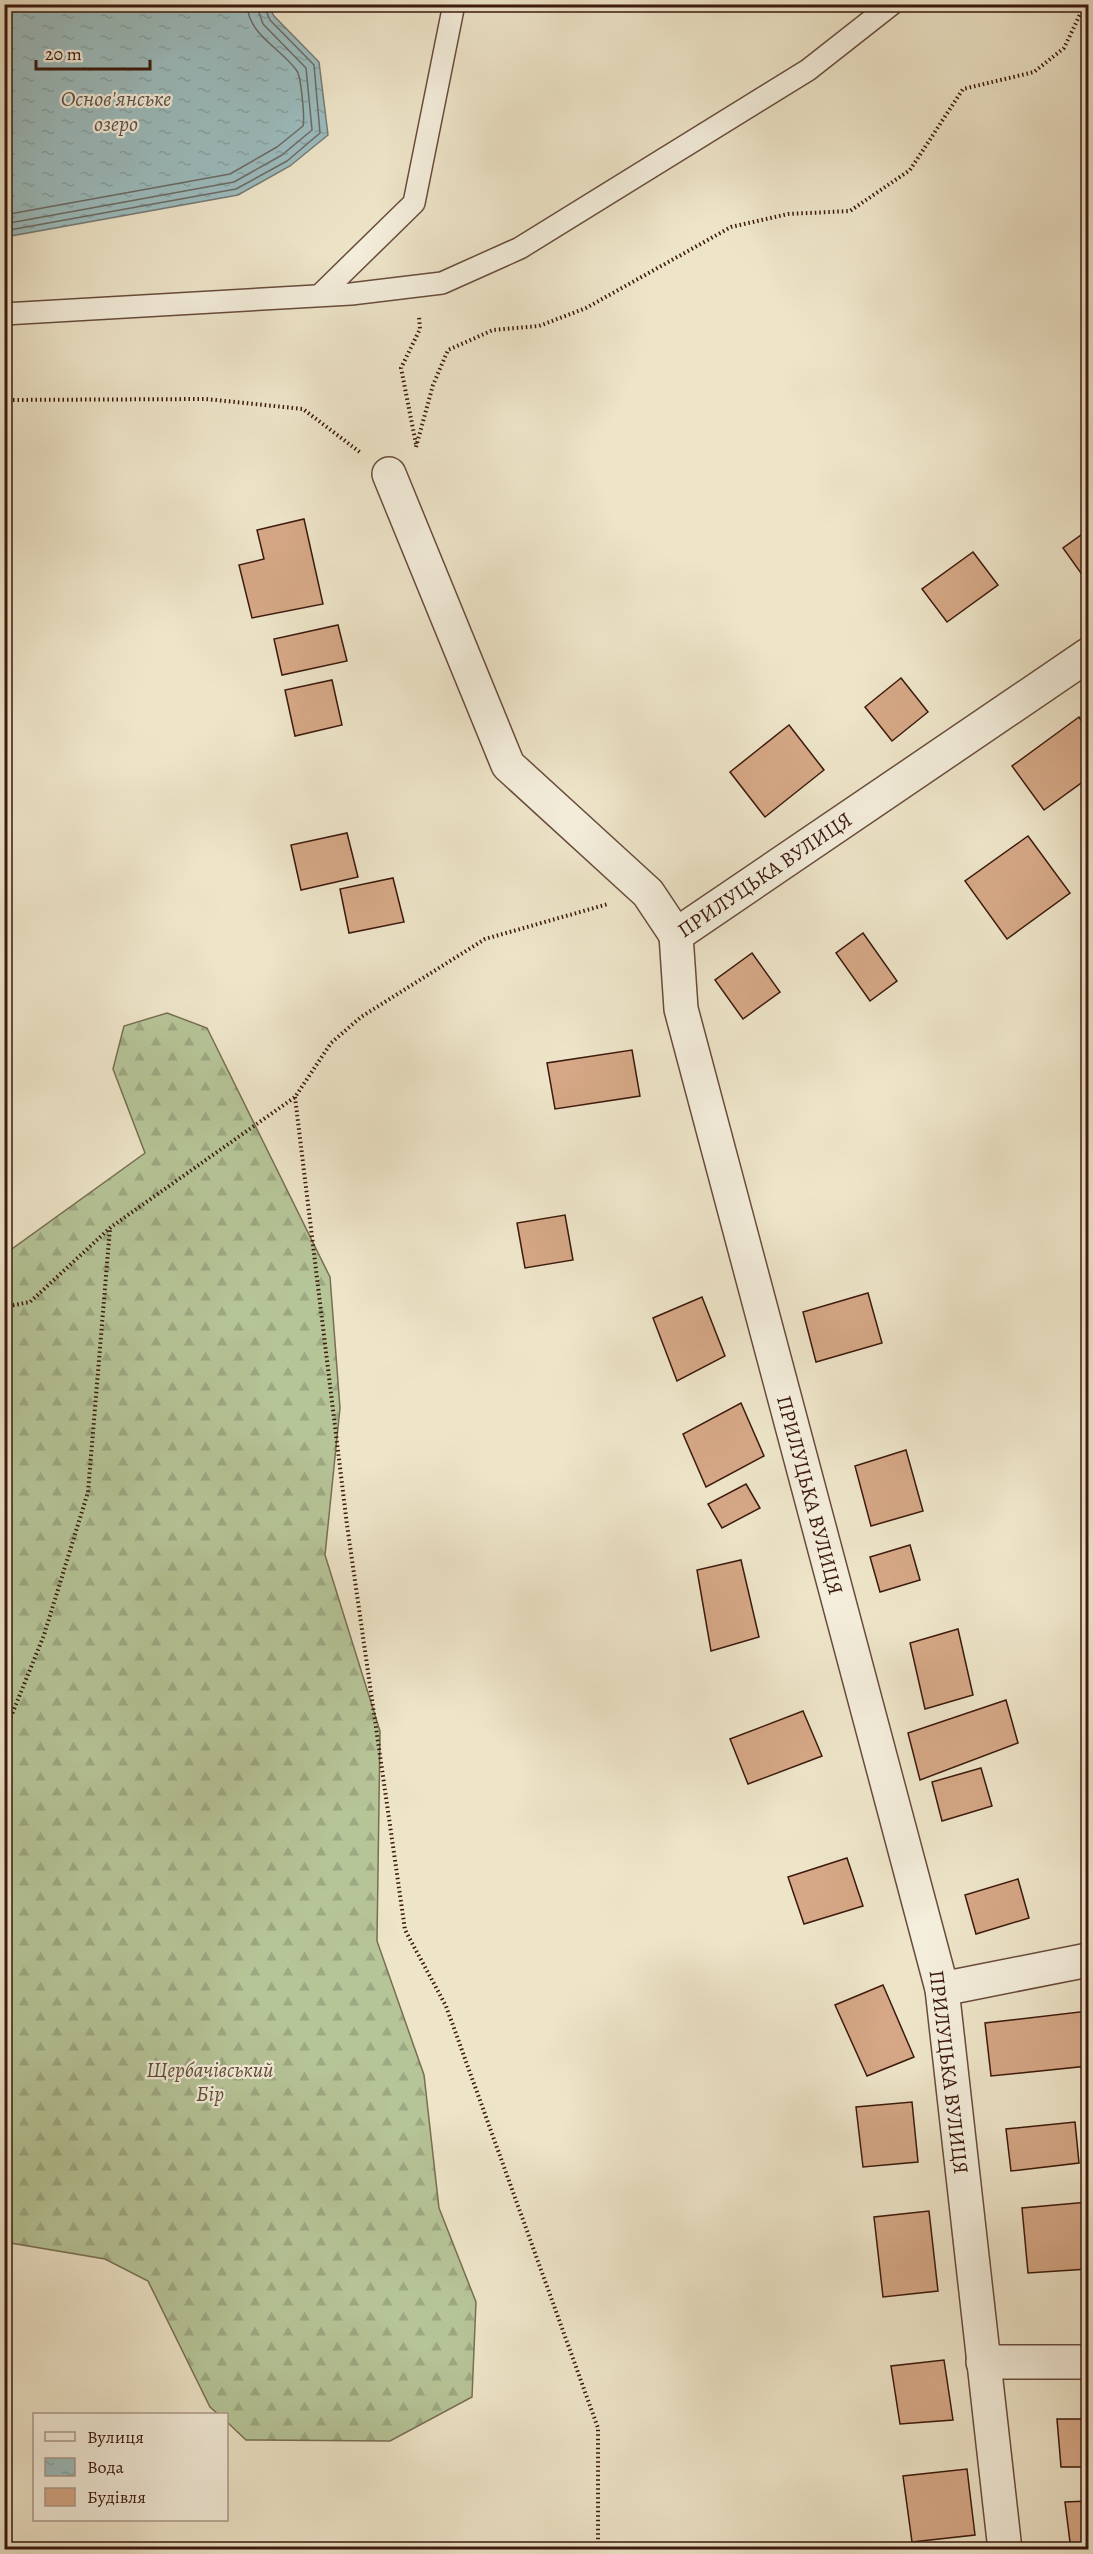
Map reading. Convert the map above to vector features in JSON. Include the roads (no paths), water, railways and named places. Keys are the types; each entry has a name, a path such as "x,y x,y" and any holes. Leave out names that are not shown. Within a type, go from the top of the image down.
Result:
{"street":[{"path":"389,474 508,765 648,893 676,935"},
{"name":"ПРИЛУЦЬКА ВУЛИЦЯ","path":"1005,2550 942,1989 681,1010 676,935 1089,655"},
{"path":"942,1989 1089,1960"},
{"path":"983,2362 1089,2362"}],"lane":[{"path":"321,295 414,203 454,4"},
{"path":"4,314 321,295 442,283 519,248 808,70 892,4"}],"water":[{"name":"Основ'янське озеро","path":"4,5 268,5 274,16 319,62 328,135 290,166 238,195 5,237"}],"park label":[{"name":"Щербачівський Бір","path":"210,2082"}]}
